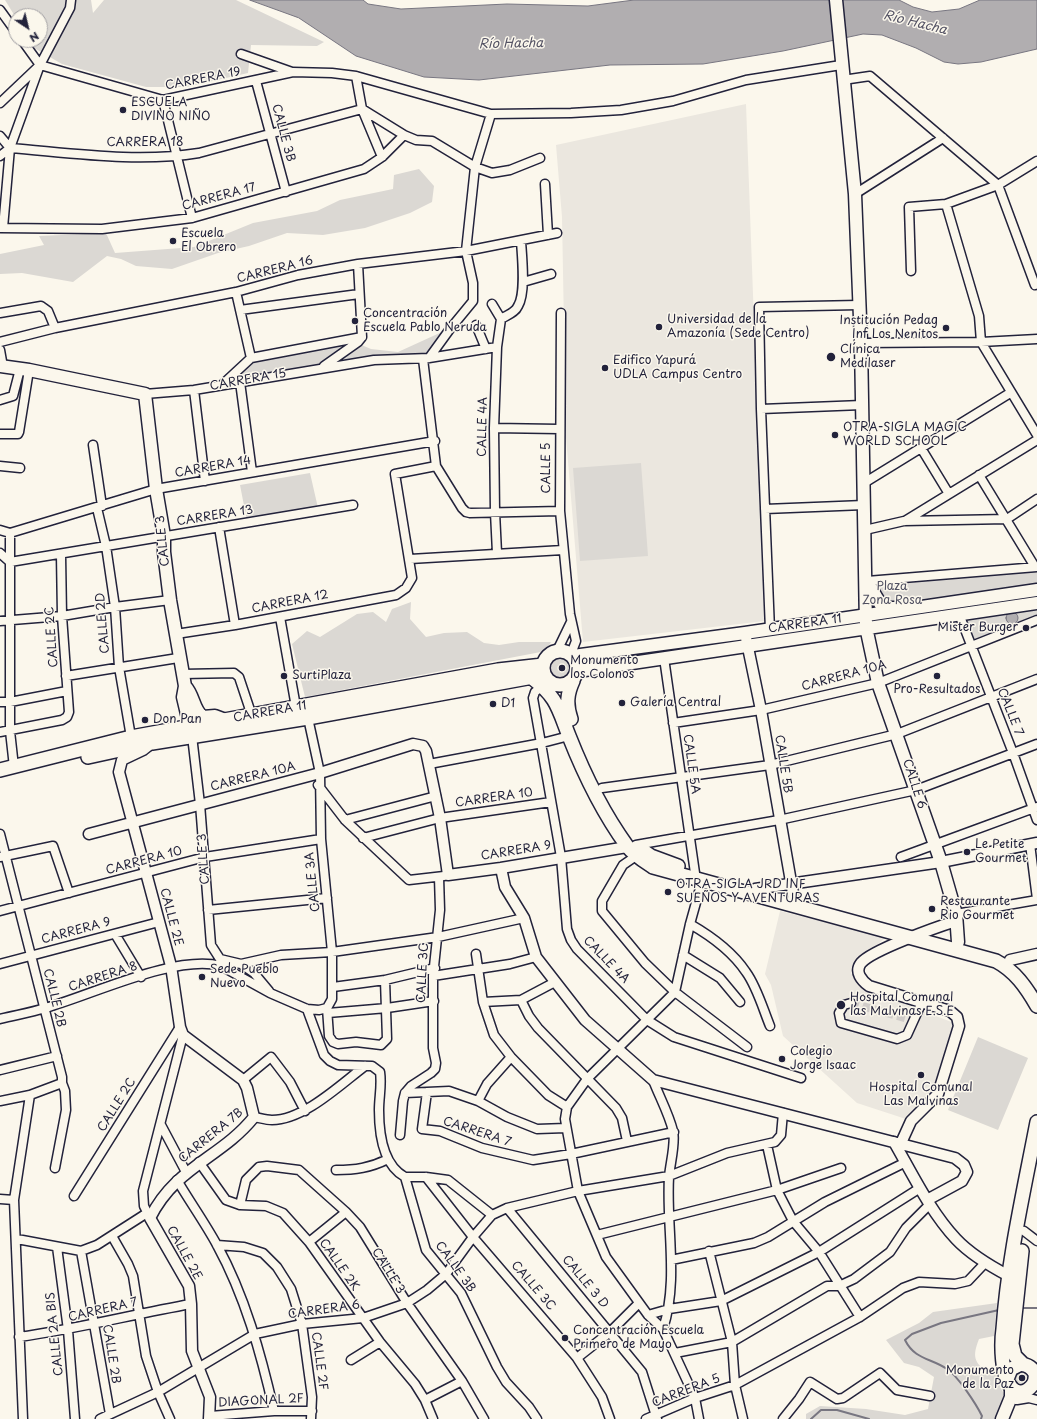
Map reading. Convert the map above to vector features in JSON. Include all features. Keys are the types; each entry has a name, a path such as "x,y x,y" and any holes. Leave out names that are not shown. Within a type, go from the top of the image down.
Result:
{"main road":[{"name":"CALLE 6","path":"836,0 855,194 861,343 867,581 866,621 878,683 941,862 956,917 958,942"},
{"name":"CARRERA 15","path":"1,366 145,394"},
{"name":"CALLE 3","path":"145,394 156,489 164,536 164,552 178,658 184,680 191,692 198,713 203,717 215,716 224,720"},
{"path":"867,581 881,605 887,608 894,607 897,610"},
{"name":"CARRERA 11","path":"575,676 664,658 747,646 866,621 897,610 1037,590"},
{"name":"CARRERA 11","path":"572,655 770,630 960,614 1037,603"},
{"path":"633,849 602,788 570,717 567,693 575,676 576,660 572,655 557,651 546,659 542,677 560,708 569,736 595,793 633,849 698,877 917,935 958,942 997,954 1010,960 1021,969 1037,990"},
{"name":"CARRERA 11","path":"0,776 151,738 253,720 296,707 498,670 542,677"},
{"path":"542,677 558,686 568,684 575,676"},
{"name":"CARRERA 11","path":"192,731 224,720 308,718 500,682 542,677"},
{"name":"CALLE 3","path":"184,680 183,697 192,731"},
{"name":"CARRERA 11","path":"0,770 131,737 151,738"},
{"path":"698,877 794,899 917,935 996,961 1006,967 1028,990 1037,1006"},
{"path":"1011,1297 1009,1276 1037,1122"},
{"path":"1002,1419 1011,1397 1002,1353 1007,1330 1011,1297 1037,1168"},
{"path":"1007,1330 1015,1356 1031,1368 1036,1374 1031,1395 1007,1419"},
{"path":"1024,1364 1014,1366 1009,1372 1009,1383 1017,1391 1031,1395"}],"street":[{"path":"1,228 10,148 40,65 70,8 71,0"},
{"path":"0,10 8,21"},
{"path":"28,48 40,65"},
{"path":"241,54 293,72"},
{"name":"CARRERA 19","path":"40,65 163,100 293,72 332,73 356,76 490,114 572,113 621,110 673,101 746,80 841,60"},
{"path":"0,104 40,65"},
{"path":"356,76 362,109 382,157"},
{"path":"843,80 870,76 998,185 1035,285"},
{"name":"CALLE 3B","path":"256,81 286,192"},
{"path":"163,100 192,218"},
{"path":"362,109 404,135 416,140 432,141 475,167 492,173 510,170 540,158"},
{"name":"CARRERA 18","path":"10,148 107,156 177,157 199,153 362,109"},
{"path":"490,114 475,167 466,251 473,283 473,301 426,359 436,466 466,512 560,511"},
{"name":"CARRERA 17","path":"1,228 102,229 192,218 364,169 382,157 404,135"},
{"path":"0,136 10,148"},
{"path":"855,194 943,138"},
{"path":"0,156 10,148"},
{"path":"911,271 909,207 946,204 998,185 1037,161"},
{"path":"545,184 548,235"},
{"path":"946,204 979,316 981,342 1037,436"},
{"name":"CARRERA 16","path":"0,342 54,328 236,292 298,275 358,264 466,251 557,233"},
{"path":"492,304 501,319 515,311 519,305 523,282 521,241"},
{"path":"322,367 358,342 362,337 358,264"},
{"path":"523,282 551,274"},
{"path":"236,292 251,358"},
{"path":"240,310 359,294"},
{"path":"770,630 761,409 759,307 859,305"},
{"path":"0,313 41,306 45,307 54,328"},
{"name":"CALLE 5","path":"561,313 559,429 560,511 571,622 576,641 572,655"},
{"name":"CALLE 4A","path":"497,553 494,512 494,428 497,347 501,319"},
{"path":"476,325 486,349"},
{"path":"223,385 251,358 362,337"},
{"path":"861,343 981,342 1037,339"},
{"name":"CARRERA 15","path":"145,394 194,390 322,367 374,360 426,359 497,347"},
{"path":"0,350 1,366"},
{"path":"4,399 13,396 24,370"},
{"path":"0,434 18,434 24,370"},
{"path":"240,382 252,472"},
{"path":"194,390 205,481"},
{"path":"864,483 1010,393"},
{"path":"761,409 862,405"},
{"path":"494,428 559,429"},
{"path":"904,521 1037,440"},
{"name":"CARRERA 14","path":"0,530 10,532 100,507 156,489 434,441"},
{"name":"CALLE 2D","path":"93,445 100,507 115,607 119,667 131,737"},
{"path":"921,448 949,494"},
{"path":"0,466 20,468"},
{"path":"436,466 395,474 410,559 563,550"},
{"path":"867,581 1036,567 979,475"},
{"path":"865,530 904,521 1007,519 1037,499"},
{"name":"CARRERA 13","path":"10,562 61,555 164,536 353,505"},
{"path":"765,509 864,505"},
{"path":"219,527 235,625"},
{"path":"10,532 10,731 14,767"},
{"path":"0,553 10,562"},
{"name":"CALLE 2C","path":"10,731 62,720 67,717 69,712 62,616 61,555"},
{"name":"CARRERA 12","path":"176,634 280,617 396,594 406,588 412,578 410,559"},
{"path":"0,621 62,616 170,600"},
{"name":"CALLE 7","path":"960,614 971,646 1035,807 1037,820"},
{"path":"280,617 296,707"},
{"name":"CARRERA 10A","path":"673,723 761,710 878,683 1037,620"},
{"path":"557,651 571,622"},
{"name":"CALLE 5B","path":"745,633 761,710 790,884 794,899"},
{"path":"66,676 178,658"},
{"name":"CALLE 5A","path":"664,658 689,835 698,877"},
{"path":"184,680 234,673 237,674 240,677 253,720"},
{"name":"CALLE 4A","path":"542,677 533,698 542,744 550,802 561,857 567,929 571,940 577,949 648,1020 679,1039 801,1078"},
{"path":"602,788 770,765 897,734 1037,680"},
{"path":"0,702 10,702 68,691"},
{"name":"CALLE 3A","path":"308,718 320,773 318,785 321,839 332,952 333,987 332,999 328,1010 329,1036 333,1042 338,1044 356,1042 381,1045 385,1043 387,1039 387,1008"},
{"path":"0,732 10,731"},
{"name":"CALLE 3","path":"192,731 205,857 211,945 217,962"},
{"path":"429,764 542,744 569,736"},
{"name":"CALLE 2E","path":"151,738 143,750 122,760 119,765 119,772 171,966 181,1031 161,1125 143,1191 148,1216 189,1286 192,1351 210,1398 210,1417"},
{"name":"CARRERA 10A","path":"89,834 320,773 413,744 423,746"},
{"path":"747,1047 675,992 645,963 602,911 602,901 633,849 689,835 779,820 916,790 1037,744"},
{"name":"CALLE 3C","path":"405,1093 411,1086 435,1070 434,972 444,876 440,818 426,751 423,746"},
{"path":"318,785 344,820 363,838"},
{"path":"344,820 436,796"},
{"name":"CARRERA 10","path":"363,838 440,818 550,802"},
{"path":"901,856 1035,807"},
{"name":"CALLE 2B","path":"0,834 3,856 19,906 57,1056 62,1083 66,1091 66,1110 55,1168"},
{"name":"CARRERA 9","path":"363,838 409,880 501,868 561,857 633,849"},
{"name":"CARRERA 10","path":"0,911 205,857 321,839"},
{"path":"755,889 941,862 1033,844 1037,899 956,917 872,955 860,964 858,972 862,980 869,986 950,1011 957,1017 959,1026 938,1094 911,1120 898,1142"},
{"path":"3,856 53,846 69,893"},
{"path":"501,868 505,887 524,918 536,956 585,1020 652,1080 898,1142 955,1158 964,1165 967,1172 962,1181 928,1202 906,1228 890,1252 854,1279 839,1286 827,1286 732,1342 675,1353"},
{"path":"698,877 690,924 675,992 587,1079 567,1107 566,1128 578,1191 606,1257 648,1315 663,1328 695,1398 699,1419"},
{"path":"208,910 327,898"},
{"name":"CARRERA 8","path":"0,1019 45,1008 171,966 217,962 241,964 281,955 332,952 438,937 524,918"},
{"name":"CARRERA 9","path":"0,964 159,922"},
{"path":"690,924 712,936 738,961 747,973 770,1026"},
{"path":"115,934 141,977"},
{"path":"476,954 477,970 483,1002 494,1035 511,1057 548,1095 567,1107"},
{"path":"1010,960 1037,954"},
{"path":"683,955 720,978 740,1002"},
{"path":"333,987 434,972 477,970 510,964 536,956"},
{"path":"217,962 270,993 308,1010 387,1008 434,1001"},
{"path":"241,964 263,982 270,993"},
{"path":"385,980 387,1008"},
{"path":"483,1002 521,1000 555,982"},
{"path":"521,1000 529,1016 538,1028 616,1108 622,1118 628,1141"},
{"path":"851,1003 844,1005 839,1013 841,1023 897,1039 906,1035 922,1002"},
{"path":"308,1010 324,1055 330,1061 338,1065 372,1066 380,1072 379,1110 381,1138 388,1159 396,1172 405,1177 426,1177 448,1180 492,1214"},
{"path":"181,1031 243,1080 247,1088 254,1118"},
{"name":"CALLE 2C","path":"74,1196 181,1031"},
{"path":"0,1070 57,1056"},
{"path":"243,1080 271,1057 290,1082 305,1111"},
{"path":"478,1101 487,1084 511,1057"},
{"name":"CARRERA 7B","path":"148,1216 177,1180 237,1134 254,1118 272,1120 287,1118 305,1111 365,1066"},
{"path":"652,1080 674,1132 669,1176 668,1216 671,1260 669,1309 663,1328"},
{"path":"0,1101 30,1095 62,1083"},
{"path":"400,1135 405,1093 449,1091 478,1101 506,1117 537,1129 566,1128"},
{"name":"CARRERA 7","path":"427,1092 422,1129 440,1131 482,1148 533,1160 571,1154 674,1132"},
{"path":"23,1419 19,1337 17,1239 14,1200 30,1095"},
{"path":"783,1113 781,1136 775,1142 767,1145 777,1190 793,1221 819,1252 839,1286 860,1317"},
{"path":"161,1125 186,1172"},
{"path":"898,1142 906,1162 928,1202 957,1240 985,1263 1009,1276"},
{"name":"CARRERA 6","path":"100,1419 158,1392 199,1369 255,1334 302,1324 363,1318 407,1303 427,1290 446,1274 492,1214 507,1208 578,1191 669,1176 727,1153 767,1145"},
{"path":"336,1170 355,1170 372,1167 388,1159"},
{"name":"CALLE 2K","path":"199,1162 226,1200 240,1205 266,1206 283,1213 309,1242 380,1342 408,1374 425,1400 433,1419"},
{"path":"671,1260 754,1243 768,1237 825,1202 906,1162"},
{"name":"CALLE 3","path":"240,1205 246,1180 259,1167 267,1166 299,1170 346,1212 360,1228 407,1303 462,1381 484,1419"},
{"path":"597,1235 668,1216 777,1190 841,1168"},
{"name":"CALLE 3B","path":"405,1177 426,1250 461,1294 496,1367 506,1382 529,1407 537,1419"},
{"name":"CALLE 3C","path":"426,1177 473,1237 577,1358 602,1397 610,1419"},
{"path":"177,1180 217,1245 233,1279 255,1334 274,1411"},
{"path":"648,1315 669,1309 721,1301 819,1252 920,1188"},
{"path":"1,1201 14,1200"},
{"name":"CALLE 3 D","path":"507,1208 642,1372 657,1417"},
{"path":"309,1242 346,1212"},
{"path":"17,1239 81,1251 97,1245 148,1216"},
{"path":"1024,1231 1037,1241"},
{"path":"112,1236 133,1276 146,1356 158,1392 170,1419"},
{"name":"CALLE 2F","path":"217,1245 244,1247 263,1253 277,1267 291,1289 302,1324 311,1415"},
{"name":"CALLE 2A BIS","path":"57,1247 68,1330 75,1419"},
{"name":"CALLE 2B","path":"81,1251 110,1414"},
{"path":"709,1251 732,1342 735,1385 742,1419"},
{"name":"CARRERA 5","path":"646,1419 657,1417 695,1398 735,1385 860,1317 903,1288 919,1282 955,1284 968,1281 985,1263"},
{"path":"577,1358 610,1332 639,1303"},
{"name":"CARRERA 7","path":"19,1337 68,1330 139,1313 191,1304"},
{"path":"351,1360 380,1342"},
{"path":"783,1419 800,1399 810,1382 837,1399 844,1398 880,1373 897,1390 930,1396"},
{"path":"425,1400 462,1381"},
{"name":"DIAGONAL 2F","path":"210,1417 274,1411 311,1415"}],"shaded area":[{"name":"Universidad de la Amazonía (Sede Centro)","path":"746,104 765,621 583,642 566,437 562,217 556,145"},
{"name":"Hospital Comunal las Malvinas E.S.E","path":"780,911 886,937 868,953 851,973 858,986 954,1023 934,1094 906,1119 857,1103 783,1036 771,985 765,974"}],"green space":[{"path":"5,0 91,0 93,13 104,0 236,0 324,42 317,46 251,45 248,73 186,87 146,87 62,64 34,48 48,48 48,8 10,8"},
{"path":"419,169 434,186 432,202 410,213 365,228 323,235 287,233 249,246 218,253 172,269 136,266 121,259 107,256 73,282 22,273 0,274 0,254 44,245 39,236 106,233 115,253 194,247 253,223 317,211 340,200 393,189 394,175"},
{"path":"444,331 427,356 236,381 233,379 254,359 352,341 371,349 398,352"},
{"path":"641,463 648,556 580,561 573,468"},
{"path":"310,473 318,508 247,521 240,485"},
{"name":"Plaza Zona Rosa","path":"1037,569 1037,583 890,607 878,593 879,587 885,582"},
{"path":"411,602 410,619 426,637 444,633 467,632 484,643 499,645 519,642 551,642 546,651 305,697 292,644 307,631 320,637 357,614 373,612 386,622 392,609"},
{"path":"1037,606 1037,617 974,641 967,619"},
{"path":"560,656 569,660 573,669 569,678 560,682 551,678 547,669 551,660"},
{"path":"978,1037 1028,1058 998,1130 948,1110"},
{"path":"997,1303 994,1336 979,1339 975,1355 977,1362 989,1374 1001,1374 1000,1387 1004,1395 1005,1403 999,1419 806,1419 806,1414 820,1406 866,1409 905,1415 928,1409 934,1377 919,1367 904,1363 886,1340 919,1323 933,1312"},
{"path":"1013,1369 1028,1371 1030,1388 1016,1385 1011,1372"}],"water":[{"name":"Río Hacha","path":"250,0 363,0 368,4 401,9 507,4 588,6 634,0 899,0 913,7 932,12 959,9 980,0 1037,0 1037,49 981,62 958,64 944,62 916,48 882,35 863,34 783,51 703,64 610,65 479,80 424,77 356,56 299,18"},
{"path":"1010,612 1014,612 1018,618 1014,624 1010,624 1006,620 1006,616"}],"waterway":[{"path":"1021,1308 1037,1308"},
{"path":"981,1419 982,1416 971,1398 951,1373 941,1365 918,1355 909,1347 905,1340 912,1334 941,1323 999,1310"},
{"path":"811,1419 821,1410 837,1410 869,1419"}],"tunnel":[{"path":"851,1003 912,1020"}],"place":[{"name":"ESCUELA DIVINO NIÑO","path":"123,110"},
{"name":"Escuela El Obrero","path":"173,241"},
{"name":"Concentración Escuela Pablo Neruda","path":"355,321"},
{"name":"Universidad de la Amazonía (Sede Centro)","path":"659,327"},
{"name":"Institución Pedag Inf Los Nenitos","path":"946,328"},
{"name":"Clínica Medilaser","path":"831,357"},
{"name":"Edifico Yapurá UDLA Campus Centro","path":"605,368"},
{"name":"OTRA-SIGLA MAGIC WORLD SCHOOL","path":"835,435"},
{"name":"Mister Burger","path":"1026,628"},
{"name":"Monumento los Colonos","path":"562,668"},
{"name":"SurtiPlaza","path":"284,676"},
{"name":"Pro-Resultados","path":"937,676"},
{"name":"Galería Central","path":"622,703"},
{"name":"D1","path":"493,704"},
{"name":"Don Pan","path":"145,720"},
{"name":"Le Petite Gourmet","path":"967,852"},
{"name":"OTRA-SIGLA JRD INF SUEÑOS Y AVENTURAS","path":"668,892"},
{"name":"Restaurante Rio Gourmet","path":"932,909"},
{"name":"Sede Pueblo Nuevo","path":"202,977"},
{"name":"Hospital Comunal las Malvinas E.S.E","path":"841,1005"},
{"name":"Colegio Jorge Isaac","path":"782,1059"},
{"name":"Hospital Comunal Las Malvinas","path":"921,1075"},
{"name":"Concentración Escuela Primero de Mayo","path":"565,1338"},
{"name":"Monumento de la Paz","path":"1022,1378"}]}
